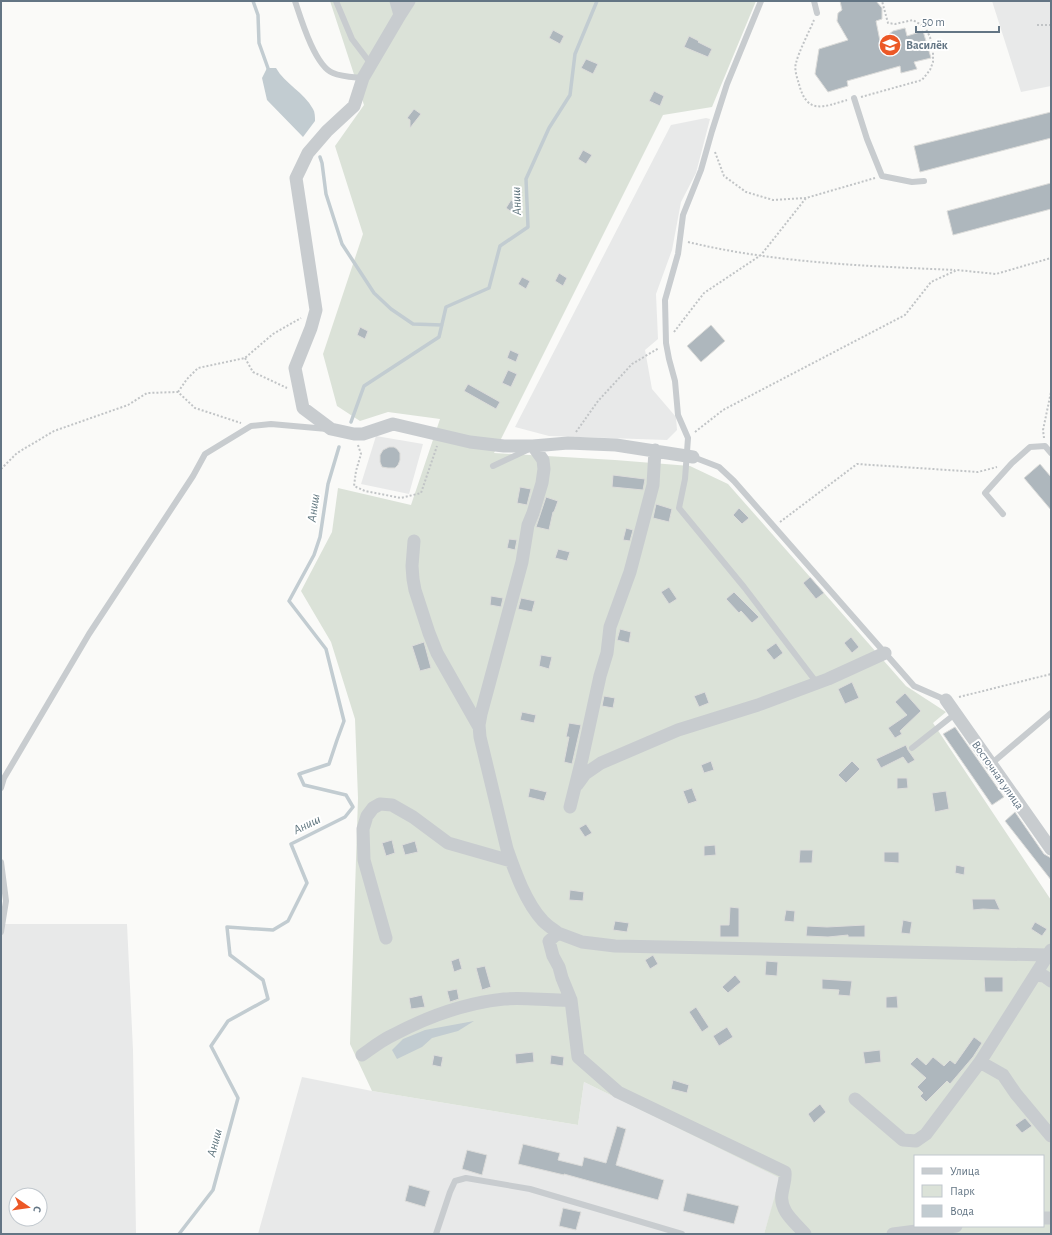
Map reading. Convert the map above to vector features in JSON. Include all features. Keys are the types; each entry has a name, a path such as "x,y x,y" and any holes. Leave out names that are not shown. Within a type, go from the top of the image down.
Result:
{"street":[{"path":"396,1 400,15"},
{"path":"409,1 363,78 354,106 327,131 308,153 296,178 316,310 311,328 295,368 303,408 331,429 354,434 363,434 393,424 470,442 490,445 533,446 568,443 616,444 690,456"},
{"path":"533,446 543,460 544,469 542,483 537,502 528,525 522,562 481,714 479,727 480,737 507,849 525,892 543,921 558,933 582,942 615,946 1049,952"},
{"path":"570,807 600,676 607,653 610,627 630,572 653,485 655,450"},
{"path":"414,541 412,566 413,579 415,590 429,633 437,653 479,727"},
{"path":"575,786 585,774 601,763 678,730 758,705 817,684 885,653"},
{"name":"Восточная улица","path":"946,700 1051,849"},
{"path":"386,938 364,860 363,829 373,808 380,804 392,806 413,817 448,843 511,861"},
{"path":"558,933 549,941 553,956 559,967 571,1000 578,1057 618,1092 785,1172 786,1180 781,1196 783,1209 805,1234"},
{"path":"855,1099 903,1140 916,1141 926,1134 980,1062 1049,952"},
{"path":"1035,975 1044,976 1051,981"},
{"path":"362,1055 392,1035 446,1012 503,999 526,998 541,1000 571,1000"},
{"path":"980,1062 1003,1075 1016,1094 1051,1136"},
{"path":"893,1234 948,1227"}],"lane":[{"path":"295,1 309,40 320,62 331,73 363,78"},
{"path":"336,1 352,39 371,64"},
{"path":"761,1 727,84 701,170 683,215 678,254 665,300 666,343 675,381 678,415 688,438 690,456 679,508 744,587 817,684"},
{"path":"814,1 817,14"},
{"path":"854,98 867,139 882,176 912,182 924,181"},
{"path":"1,788 4,778 89,634 194,476 205,454 252,426 271,424 331,429"},
{"path":"493,466 533,446"},
{"path":"1004,514 985,493 1012,463 1030,447 1045,446 1051,453"},
{"path":"690,456 719,467 734,481 914,686 946,700"},
{"path":"991,764 1051,713"},
{"path":"912,748 955,714"},
{"path":"1,862 6,901 1,932"},
{"path":"436,1234 455,1181 466,1178 530,1189 682,1234"}],"path":[{"path":"817,14 795,64 801,93 807,103 815,107 822,107 922,80 930,70 934,62 931,44 925,27 913,20 895,24 888,23 882,1"},
{"path":"1037,25 1051,25"},
{"path":"710,138 724,176 746,192 773,200 806,198 882,176"},
{"path":"568,443 598,402 632,364 666,343 704,293 761,255 806,198"},
{"path":"679,240 716,249 830,264 957,270 996,274 1051,258"},
{"path":"688,438 723,410 905,315 932,282 957,270"},
{"path":"178,392 187,379 198,368 244,358 273,334 316,310"},
{"path":"244,358 253,372 300,395"},
{"path":"1,469 17,453 54,431 128,405 147,393 178,392 195,408 252,426"},
{"path":"1045,446 1043,430 1051,392"},
{"path":"354,434 361,454 356,471 354,486 365,491 401,498 421,493 441,435"},
{"path":"774,527 857,464 978,472 1012,463"},
{"path":"946,700 1051,674"}],"shaded area":[{"path":"992,1 1051,1 1051,86 1021,92"},
{"path":"706,118 710,119 696,173 681,202 672,250 656,294 658,339 645,350 652,389 676,417 677,430 667,440 549,436 515,427 671,125"},
{"path":"376,436 423,444 409,494 361,484"},
{"path":"1,924 127,924 133,1050 136,1234 1,1234"},
{"path":"302,1077 372,1091 578,1125 584,1082 781,1178 764,1234 258,1234"}],"green space":[{"path":"330,1 756,1 712,107 663,115 494,453 690,466 728,484 906,686 946,712 933,723 1051,900 1051,1234 764,1234 780,1178 584,1082 578,1125 372,1091 350,1044 358,798 355,719 331,642 301,591 332,532 338,488 411,505 440,419 388,412 360,421 337,406 323,354 363,234 335,146 364,105"}],"water":[{"path":"267,68 276,68 284,79 305,98 314,110 315,121 303,137 267,100 262,78"},
{"path":"474,1021 458,1031 432,1038 422,1047 397,1059 392,1050 403,1039 425,1030"}],"building":[{"name":"Василёк","path":"840,1 876,1 882,8 882,19 876,21 880,41 893,31 905,28 907,36 923,31 931,58 914,62 917,69 901,73 900,66 847,81 848,86 828,92 815,74 819,49 848,40 837,21 838,13 842,10"},
{"path":"553,30 564,36 560,44 549,38"},
{"path":"689,36 712,49 708,57 684,47"},
{"path":"586,59 598,64 593,74 581,68"},
{"path":"654,91 664,96 660,106 649,101"},
{"path":"414,109 421,114 410,128 410,120 407,118"},
{"path":"1051,112 1051,138 920,172 914,146"},
{"path":"583,150 592,155 586,164 578,159"},
{"path":"1051,183 1051,209 953,235 947,211"},
{"path":"511,200 518,205 513,213 506,208"},
{"path":"559,273 567,278 563,286 555,281"},
{"path":"522,277 530,281 526,289 518,284"},
{"path":"711,325 725,341 701,362 687,346"},
{"path":"360,327 368,331 365,339 357,335"},
{"path":"510,350 519,354 516,362 507,358"},
{"path":"508,370 517,374 511,387 502,383"},
{"path":"468,384 500,402 496,409 464,391"},
{"path":"389,447 394,447 400,453 400,460 395,468 382,467 380,462 380,455 383,450"},
{"path":"1040,464 1051,477 1051,510 1024,478"},
{"path":"613,475 645,479 643,490 612,487"},
{"path":"520,487 531,489 527,505 517,503"},
{"path":"546,497 558,501 553,512 549,530 536,527"},
{"path":"656,504 672,509 669,522 653,518"},
{"path":"739,508 749,518 742,524 733,515"},
{"path":"626,528 633,530 630,541 623,540"},
{"path":"509,539 517,540 515,550 507,548"},
{"path":"558,549 570,552 567,561 555,558"},
{"path":"810,577 824,593 816,599 803,583"},
{"path":"669,587 677,599 669,604 661,592"},
{"path":"734,592 759,617 752,623 741,611 739,613 726,599"},
{"path":"491,596 503,598 501,607 490,605"},
{"path":"521,598 535,601 532,612 518,609"},
{"path":"620,629 631,632 629,643 617,640"},
{"path":"851,637 859,647 852,653 844,643"},
{"path":"424,642 431,668 420,671 412,646"},
{"path":"776,643 783,653 774,660 766,650"},
{"path":"541,655 552,657 549,669 539,666"},
{"path":"852,682 859,698 845,704 838,689"},
{"path":"705,692 709,703 699,707 694,696"},
{"path":"905,693 921,711 900,731 902,734 895,738 888,728 907,715 895,702"},
{"path":"604,696 615,698 613,708 602,706"},
{"path":"522,712 536,715 534,723 520,720"},
{"path":"569,723 581,725 572,764 564,762 569,737 566,737"},
{"path":"955,727 1004,797 992,805 943,734"},
{"path":"906,745 915,760 908,764 903,757 881,768 876,759"},
{"path":"711,761 714,770 704,773 701,765"},
{"path":"852,761 860,769 846,783 838,775"},
{"path":"897,778 907,778 908,788 897,789"},
{"path":"530,788 547,792 544,801 528,797"},
{"path":"692,788 697,801 688,804 683,791"},
{"path":"946,791 949,809 935,812 932,793"},
{"path":"1015,812 1044,854 1051,858 1051,880 1005,821"},
{"path":"586,824 592,833 585,837 579,828"},
{"path":"392,840 395,853 386,856 382,843"},
{"path":"415,841 418,852 405,855 402,845"},
{"path":"715,845 716,855 704,856 704,846"},
{"path":"800,850 813,850 812,863 799,863"},
{"path":"884,852 899,852 899,863 884,862"},
{"path":"956,865 965,867 964,875 955,873"},
{"path":"570,890 584,892 583,901 569,900"},
{"path":"972,899 995,899 1000,910 973,910"},
{"path":"730,907 739,908 739,937 720,937 720,925 729,925"},
{"path":"786,910 795,911 794,922 784,921"},
{"path":"903,920 912,922 910,934 901,933"},
{"path":"615,921 629,923 627,932 613,930"},
{"path":"1035,922 1047,929 1042,936 1031,929"},
{"path":"865,925 865,937 848,937 848,935 828,937 806,936 807,926 827,927"},
{"path":"653,955 658,964 650,969 645,960"},
{"path":"459,958 462,969 454,972 451,961"},
{"path":"766,961 778,962 777,976 765,975"},
{"path":"485,966 491,987 482,990 476,968"},
{"path":"735,975 741,982 728,993 722,987"},
{"path":"984,977 1003,977 1003,992 985,992"},
{"path":"822,979 852,981 850,996 838,995 839,990 822,989"},
{"path":"457,989 459,999 450,1002 447,991"},
{"path":"422,995 425,1007 411,1009 409,998"},
{"path":"897,996 898,1008 886,1008 886,997"},
{"path":"696,1007 709,1027 702,1032 689,1012"},
{"path":"727,1027 733,1037 719,1046 713,1036"},
{"path":"974,1037 982,1043 973,1057 950,1084 947,1081 926,1102 920,1096 923,1093 917,1087 926,1078 910,1064 917,1057 926,1065 933,1057 944,1066 950,1060 955,1064"},
{"path":"880,1050 881,1062 865,1064 863,1052"},
{"path":"533,1052 534,1062 516,1064 515,1054"},
{"path":"434,1055 443,1057 441,1067 432,1065"},
{"path":"551,1055 564,1057 563,1066 550,1064"},
{"path":"673,1080 689,1085 687,1093 671,1089"},
{"path":"820,1104 826,1112 814,1123 808,1114"},
{"path":"1025,1118 1032,1126 1022,1133 1015,1125"},
{"path":"617,1126 626,1129 616,1165 664,1180 658,1200 564,1174 518,1164 523,1144 560,1153 558,1160 582,1166 584,1157 606,1163"},
{"path":"467,1150 487,1155 482,1175 462,1169"},
{"path":"409,1185 430,1191 425,1207 405,1201"},
{"path":"687,1193 739,1206 734,1224 683,1211"},
{"path":"563,1208 581,1212 576,1230 559,1226"}],"waterway":[{"path":"253,1 258,15 259,43 269,71"},
{"name":"Аниш","path":"351,422 364,386 439,337 446,307 489,288 500,246 528,227 526,179 549,128 570,95 575,54 597,1"},
{"path":"320,157 326,194 342,244 374,293 391,309 413,324 442,325"},
{"name":"Аниш","path":"179,1234 213,1190 238,1098 211,1046 228,1021 268,999 263,980 230,955 227,927 273,930 288,921 307,883 291,844 345,817 353,807 346,795 304,785 299,774 329,764 344,721 326,649 289,601 314,555 320,537 328,484 339,447"}],"place":[{"name":"Василёк","path":"890,45"}]}
